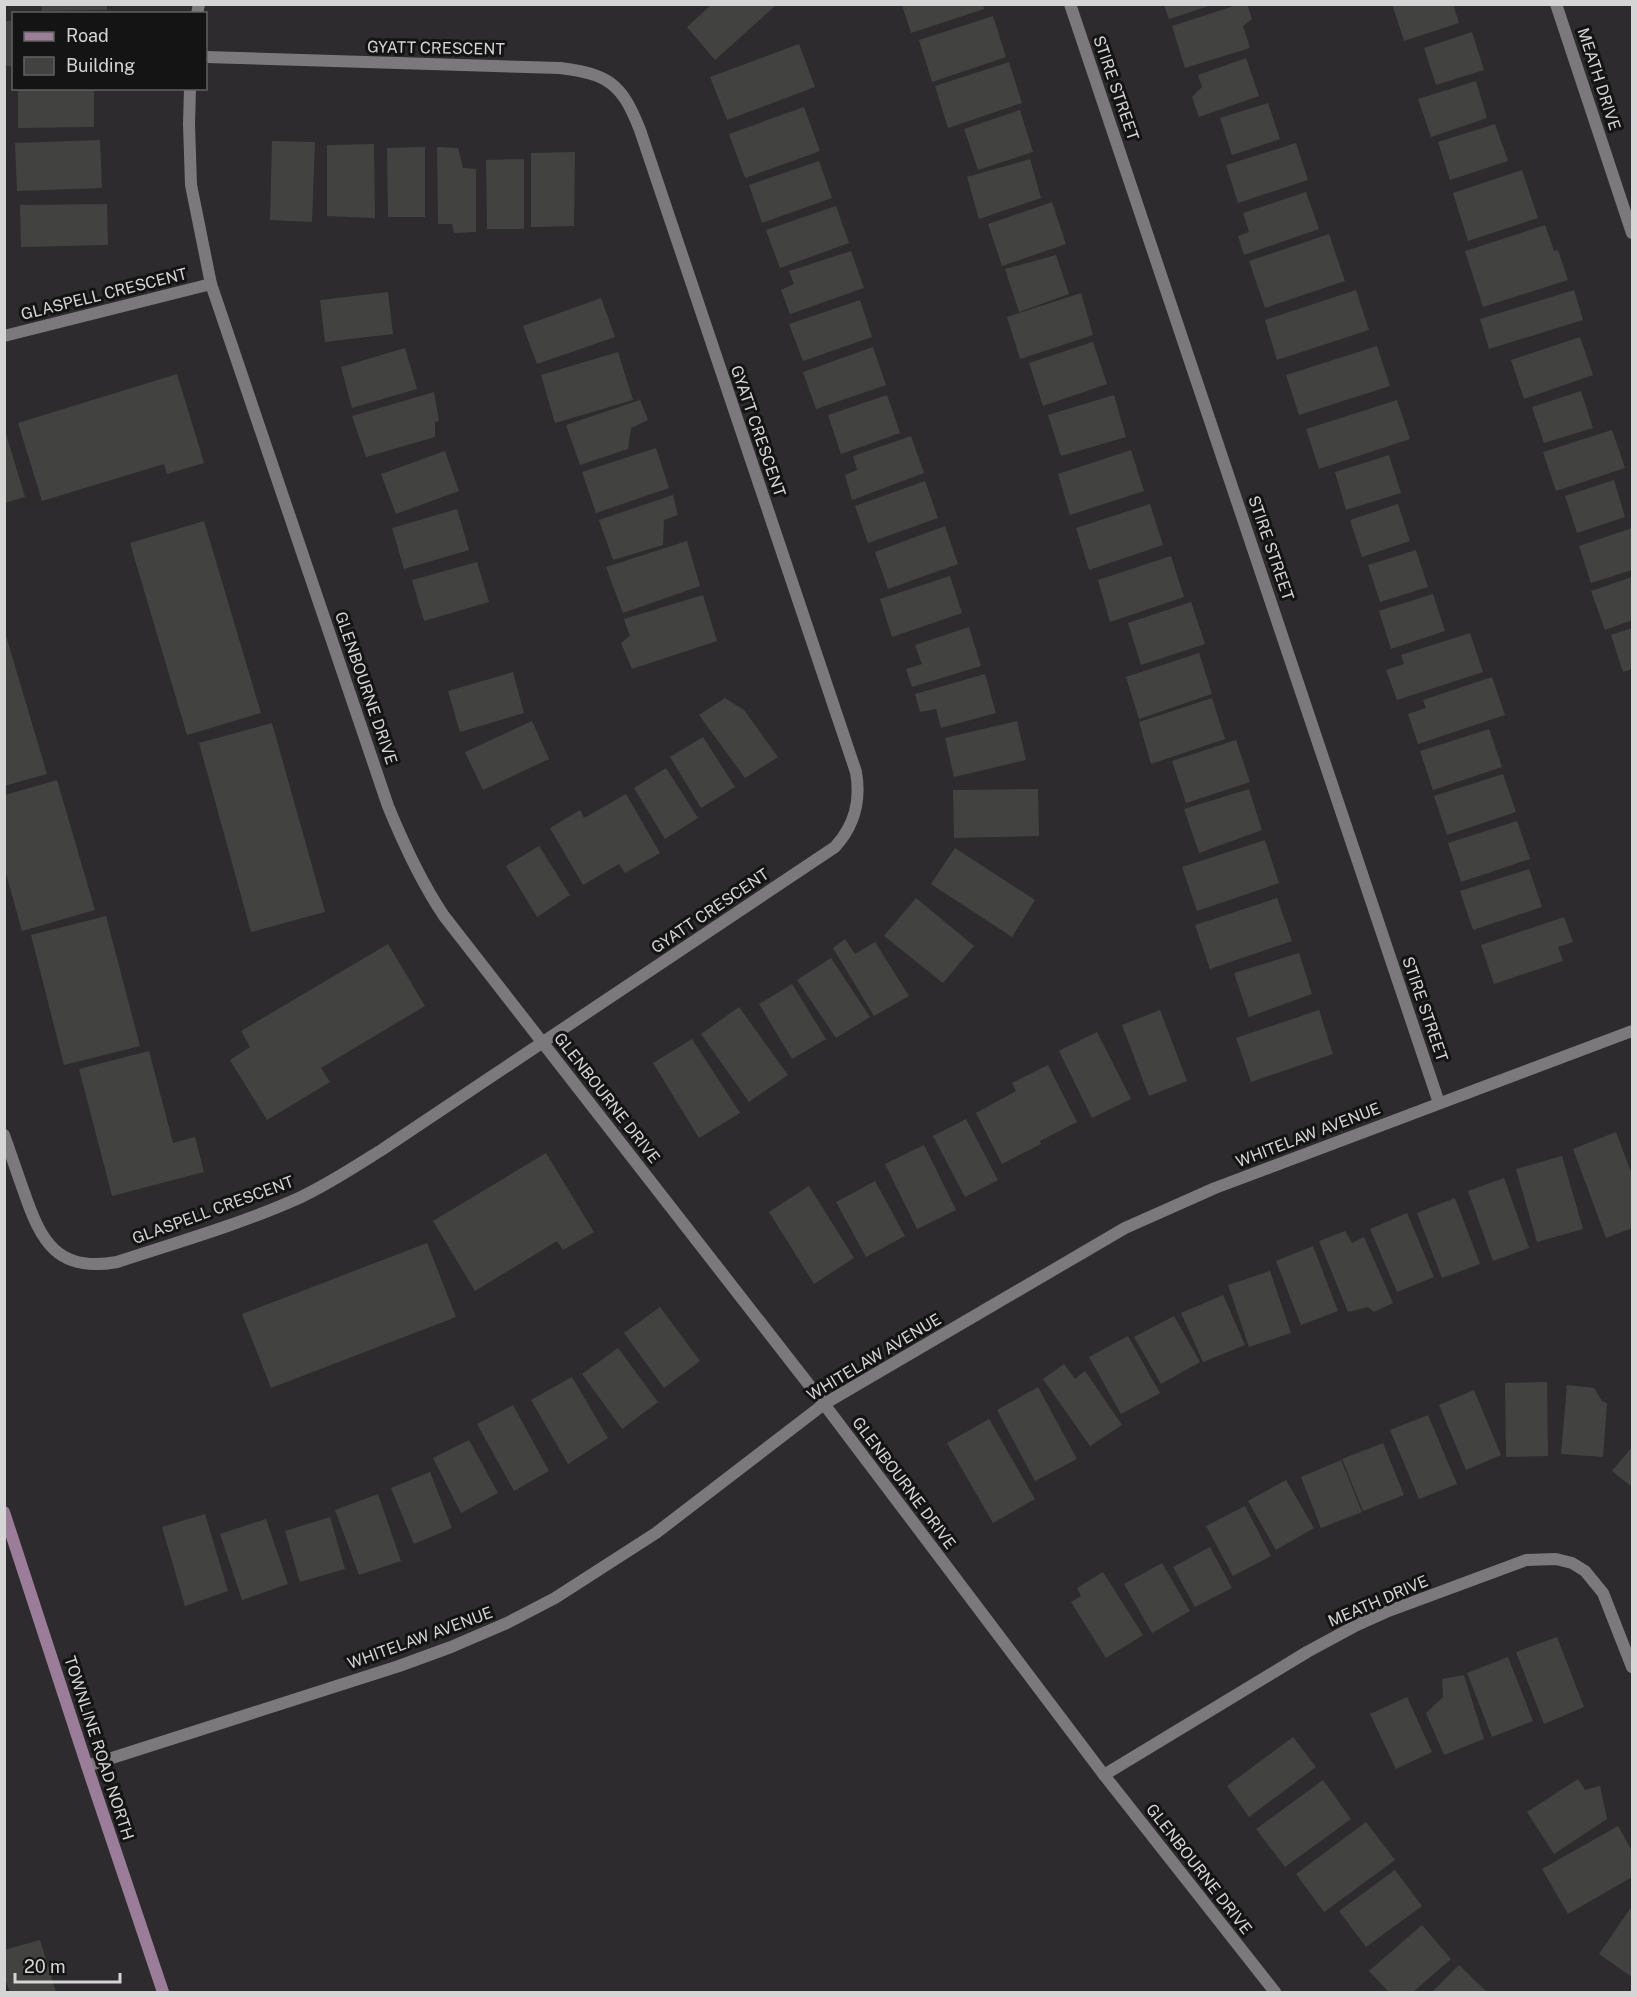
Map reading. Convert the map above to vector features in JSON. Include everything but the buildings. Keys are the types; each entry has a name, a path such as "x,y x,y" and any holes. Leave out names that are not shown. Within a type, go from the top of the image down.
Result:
{"main road":[{"name":"TOWNLINE ROAD NORTH","path":"4,1512 163,1992"}],"street":[{"name":"STIRE STREET","path":"1070,4 1439,1103"},
{"name":"MEATH DRIVE","path":"1556,4 1632,233"},
{"name":"GYATT CRESCENT","path":"207,57 577,70 593,74 617,88 626,98 640,130 856,772 859,786 858,801 852,824 845,837 835,848 543,1042"},
{"name":"GLENBOURNE DRIVE","path":"190,90 191,185 211,285 400,837 429,893 444,916 824,1404 1104,1775 1275,1992"},
{"name":"GLASPELL CRESCENT","path":"4,336 211,285"},
{"name":"WHITELAW AVENUE","path":"87,1766 399,1666 507,1623 555,1598 656,1533 824,1404 1125,1228 1215,1188 1632,1031"},
{"name":"GLASPELL CRESCENT","path":"4,1135 33,1218 51,1248 65,1259 83,1265 108,1264 300,1198 333,1181 383,1149 543,1042"},
{"name":"MEATH DRIVE","path":"1104,1775 1348,1629 1386,1612 1526,1560 1556,1559 1586,1570 1603,1593 1632,1666"}]}
